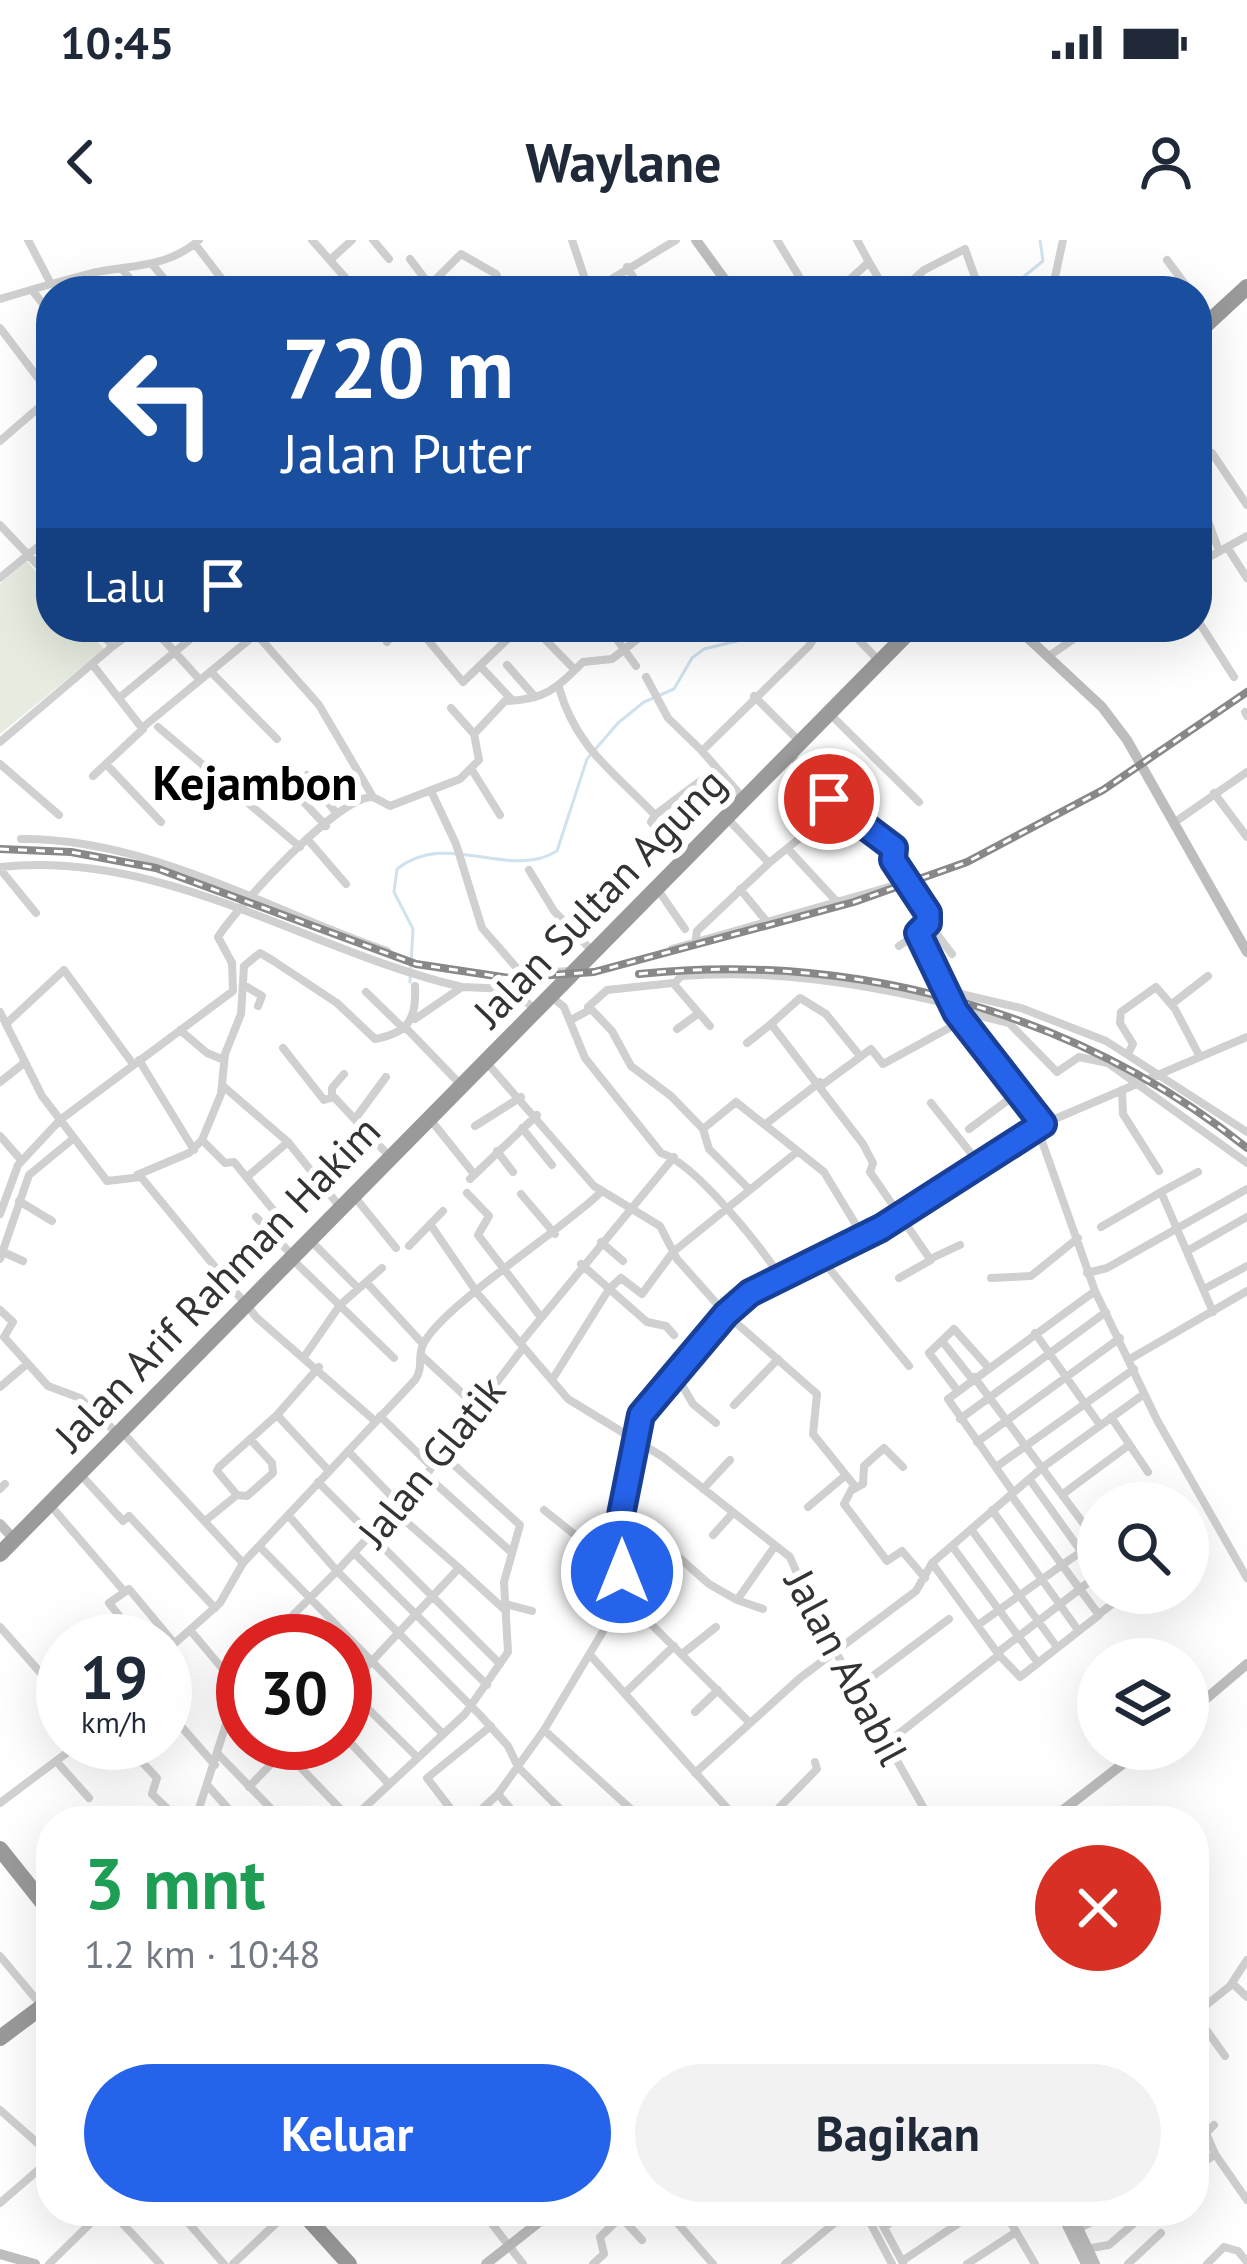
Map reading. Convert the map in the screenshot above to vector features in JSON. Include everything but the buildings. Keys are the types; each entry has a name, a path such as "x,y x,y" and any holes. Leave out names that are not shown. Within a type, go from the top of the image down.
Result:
{"highway":[{"path":"1212,319 1247,287"},
{"name":"Jalan Sultan Agung","path":"487,1063 592,950 832,716 900,642"},
{"name":"Jalan Arif Rahman Hakim","path":"0,1554 487,1063"},
{"path":"0,1849 36,1894"},
{"path":"0,2038 36,2011"},
{"path":"319,2226 353,2264"}],"main road":[{"path":"696,240 722,276"},
{"path":"1033,642 1105,710 1175,822 1247,952"},
{"path":"0,1524 14,1539"},
{"path":"1209,1696 1247,1664"},
{"path":"1068,1806 1115,1770"},
{"path":"485,2264 534,2226"},
{"path":"1071,2226 1087,2249"},
{"path":"1080,2228 1090,2264"},
{"path":"0,2254 35,2264"}],"street":[{"path":"28,240 47,276"},
{"path":"312,240 344,276"},
{"path":"330,260 352,240"},
{"path":"373,240 389,259"},
{"path":"572,240 589,276"},
{"path":"614,276 676,240"},
{"path":"777,240 799,276"},
{"path":"857,240 877,276"},
{"path":"1055,276 1063,240"},
{"path":"82,276 152,264 197,242 221,276"},
{"path":"917,276 963,244 975,276"},
{"path":"439,276 461,254 497,276"},
{"path":"410,259 423,276"},
{"path":"1167,260 1179,276"},
{"path":"854,276 869,262"},
{"path":"152,264 162,276"},
{"path":"627,267 633,276"},
{"path":"122,269 128,276"},
{"path":"0,299 36,289"},
{"path":"32,290 36,295"},
{"path":"0,328 36,376"},
{"path":"0,441 36,409"},
{"path":"1212,453 1247,505"},
{"path":"0,526 36,564"},
{"path":"1212,526 1247,578"},
{"path":"1212,555 1247,536"},
{"path":"0,578 36,548"},
{"path":"109,642 113,646"},
{"path":"0,742 119,642"},
{"path":"166,642 200,680"},
{"path":"119,698 188,642"},
{"path":"93,776 241,642"},
{"path":"264,642 319,705 373,797 390,806 472,770 479,754 474,734 452,708"},
{"path":"429,642 462,682 505,642"},
{"path":"548,642 575,670"},
{"path":"617,642 636,666"},
{"path":"474,734 501,704 559,688 586,661 623,652 635,642"},
{"path":"702,751 812,642"},
{"path":"861,642 881,663"},
{"path":"1048,656 1069,642"},
{"path":"1212,642 1234,677"},
{"path":"92,664 145,731"},
{"path":"508,665 535,698"},
{"path":"480,666 512,700"},
{"path":"211,672 277,739"},
{"path":"646,677 674,726 744,799"},
{"path":"559,688 571,726 591,753 655,815"},
{"path":"754,696 837,808 892,845 893,860 910,881 928,923 952,954"},
{"path":"832,716 919,802"},
{"path":"158,728 304,844 346,884"},
{"path":"0,764 59,815"},
{"path":"106,764 161,822"},
{"path":"472,770 500,815"},
{"path":"686,855 651,822 715,770"},
{"path":"1175,822 1247,772"},
{"path":"307,776 338,814"},
{"path":"290,787 326,826"},
{"path":"431,790 458,849 482,928 518,970 551,975 575,970"},
{"path":"1214,793 1247,837"},
{"path":"0,1012 61,1121 107,1181 119,1183 191,1147 202,1140 224,1085 221,1059 241,1014 239,978 218,937 250,897 304,844 359,798 373,797"},
{"path":"695,943 698,932 740,890 837,808"},
{"path":"726,817 769,863"},
{"path":"21,838 94,845 250,897 387,951"},
{"path":"788,849 838,903"},
{"path":"0,868 110,869 240,910 412,979 511,989 538,1012"},
{"path":"0,868 36,913"},
{"path":"529,870 554,911 592,950"},
{"path":"672,949 910,881"},
{"path":"655,886 685,929"},
{"path":"740,890 767,922"},
{"path":"899,946 928,923"},
{"path":"918,933 952,1007 1041,1126 1095,1291 1144,1394 1247,1578"},
{"path":"0,1214 3,1193 22,1161 61,1121 225,999 247,960 260,953 337,1003 371,1038 403,1027 462,987"},
{"path":"7,1022 64,970 136,1062 191,1147"},
{"path":"571,1020 608,990 675,983 681,976 704,974 804,976 952,1007 1009,1023 1057,1072 1078,1057 1102,1061 1178,1110 1247,1163"},
{"path":"1172,1004 1208,976"},
{"path":"239,978 262,996 258,1006"},
{"path":"412,979 413,1019"},
{"path":"675,983 710,1026"},
{"path":"1128,1054 1133,1044 1120,1023 1121,1012 1154,987 1172,1004 1200,1057"},
{"path":"943,990 1021,1008 1128,1054 1247,1132"},
{"path":"366,992 461,1085"},
{"path":"552,997 571,1020 585,1058 661,1154 674,1157 754,1237 782,1279"},
{"path":"747,1043 800,998 830,1018 860,1056"},
{"path":"588,1007 612,1031 631,1066 658,1082 703,1129 709,1149 750,1190"},
{"path":"677,1029 699,1013"},
{"path":"767,1124 872,1048 884,1064 962,1021"},
{"path":"771,1024 821,1083 863,1144 873,1163 870,1172 931,1260"},
{"path":"180,1030 221,1059"},
{"path":"485,1806 544,1730 591,1656 616,1600 622,1572 623,1508 641,1415 726,1314 750,1293 864,1238 1041,1126 1247,1037"},
{"path":"284,1048 315,1093 324,1100 332,1097"},
{"path":"487,1063 601,1192 660,1226 673,1252 726,1314 819,1396 812,1434 854,1489"},
{"path":"0,1082 25,1064"},
{"path":"344,1074 332,1088 332,1097 390,1157"},
{"path":"355,1119 386,1077"},
{"path":"224,1085 396,1248"},
{"path":"1122,1090 1124,1114 1159,1172"},
{"path":"970,1129 1019,1092"},
{"path":"475,1126 521,1097"},
{"path":"703,1129 734,1101 831,1180 864,1238"},
{"path":"931,1103 982,1167"},
{"path":"429,1118 472,1176 536,1115"},
{"path":"522,1128 552,1165"},
{"path":"0,1136 22,1161"},
{"path":"23,1262 2,1256 19,1202 33,1168 72,1136"},
{"path":"202,1140 247,1177 279,1217"},
{"path":"247,1177 288,1142"},
{"path":"497,1151 513,1172"},
{"path":"552,1380 609,1289 621,1278 642,1294 673,1252 726,1214 797,1152"},
{"name":"Jalan Glatik","path":"296,1614 429,1471 540,1316 674,1157"},
{"path":"1101,1227 1198,1172"},
{"path":"137,1175 246,1304 377,1418 510,1551"},
{"path":"1087,1273 1247,1189"},
{"path":"192,1628 215,1608 243,1562 419,1376 422,1350 504,1271 601,1192"},
{"path":"1161,1192 1214,1312"},
{"path":"467,1193 489,1216 478,1234 540,1316"},
{"path":"521,1194 555,1234"},
{"path":"19,1202 52,1221"},
{"path":"409,1246 443,1210"},
{"path":"1189,1250 1247,1216"},
{"path":"256,1217 394,1358"},
{"name":"Jalan Ababil","path":"430,1224 478,1294 581,1411 637,1442 703,1490 800,1571 812,1608 923,1806"},
{"path":"991,1278 1031,1276 1078,1238"},
{"path":"310,1240 362,1285 478,1408"},
{"path":"601,1242 623,1261"},
{"path":"899,1278 960,1245"},
{"path":"823,1261 909,1366"},
{"path":"581,1264 646,1322 666,1326 674,1336"},
{"path":"1206,1288 1247,1265"},
{"path":"304,1357 340,1305 382,1268"},
{"path":"1077,1586 948,1403 957,1390 1095,1291"},
{"path":"996,1467 1132,1364 1247,1291"},
{"path":"0,1310 13,1322 4,1337 48,1387 80,1397 243,1562"},
{"path":"960,1419 1106,1312"},
{"path":"957,1390 929,1354 958,1328 988,1367"},
{"path":"1034,1333 1100,1425"},
{"path":"978,1444 1120,1339"},
{"path":"942,1341 1077,1510"},
{"path":"734,1405 778,1359"},
{"path":"0,1387 27,1364"},
{"path":"250,1439 272,1462 274,1473 247,1496 237,1495 217,1471 250,1439 277,1415 319,1367"},
{"path":"675,1373 693,1404 716,1423"},
{"path":"695,1773 800,1678 838,1653 925,1578 932,1563 1012,1493 1144,1394"},
{"path":"277,1415 329,1472"},
{"path":"1111,1417 1148,1472"},
{"path":"1063,1494 1129,1445"},
{"path":"854,1489 860,1489 864,1466 884,1448 903,1467"},
{"path":"348,1451 459,1568 506,1607 532,1611"},
{"path":"365,1806 471,1708 509,1647 506,1607 510,1551 520,1531 518,1520 442,1454"},
{"path":"703,1490 730,1460"},
{"path":"81,1474 123,1522 130,1516 215,1608"},
{"path":"808,1507 845,1475"},
{"path":"1029,1480 1077,1546"},
{"path":"318,1482 500,1664"},
{"path":"854,1489 844,1504 887,1561 904,1553 925,1578"},
{"path":"205,1521 237,1495"},
{"path":"50,1504 124,1592"},
{"path":"623,1508 709,1584 763,1610"},
{"path":"544,1510 622,1572"},
{"path":"992,1510 1078,1630"},
{"path":"713,1535 733,1513"},
{"path":"289,1515 395,1635 491,1726 518,1767 557,1806"},
{"path":"970,1529 1057,1647"},
{"path":"259,1546 322,1614"},
{"path":"737,1600 775,1546"},
{"path":"952,1546 1037,1663"},
{"path":"355,1554 487,1685"},
{"path":"978,1625 1077,1555"},
{"path":"932,1563 1017,1678 1099,1615"},
{"path":"372,1660 459,1568"},
{"path":"637,1613 669,1588"},
{"path":"118,1614 110,1603 133,1590 152,1614"},
{"path":"887,1743 1077,1591"},
{"path":"616,1600 678,1650 750,1723"},
{"path":"857,1688 949,1619"},
{"path":"0,1627 36,1668"},
{"path":"626,1692 678,1650 716,1628"},
{"path":"192,1632 216,1661"},
{"path":"591,1656 724,1806"},
{"path":"372,1666 442,1733"},
{"path":"695,1712 718,1690"},
{"path":"372,1713 416,1756"},
{"path":"455,1806 427,1778 491,1726"},
{"path":"544,1730 628,1806"},
{"path":"192,1735 216,1759"},
{"path":"781,1806 817,1769 815,1762"},
{"path":"201,1806 216,1763"},
{"path":"372,1766 388,1783"},
{"path":"0,1803 44,1770"},
{"path":"64,1770 89,1798"},
{"path":"149,1770 157,1778 152,1795 164,1806"},
{"path":"229,1770 268,1806"},
{"path":"249,1786 263,1770"},
{"path":"306,1770 337,1806"},
{"path":"208,1787 225,1806"},
{"path":"498,1794 508,1806"},
{"path":"0,1956 36,1993"},
{"path":"1209,2002 1232,1983 1247,1960"},
{"path":"1232,1983 1247,1997"},
{"path":"1209,2033 1226,2056"},
{"path":"0,2110 36,2143"},
{"path":"1209,2129 1214,2125"},
{"path":"1209,2139 1247,2200"},
{"path":"1209,2159 1215,2154"},
{"path":"0,2204 36,2171"},
{"path":"49,2264 91,2226"},
{"path":"126,2226 160,2264"},
{"path":"192,2226 228,2264 272,2226"},
{"path":"493,2226 523,2264"},
{"path":"592,2264 604,2254 600,2237 611,2226"},
{"path":"632,2226 642,2240"},
{"path":"680,2226 713,2264"},
{"path":"784,2264 831,2226"},
{"path":"874,2226 899,2263"},
{"path":"899,2263 954,2226"},
{"path":"1013,2226 1035,2264"},
{"path":"1087,2249 1109,2245 1131,2226"},
{"path":"884,2227 899,2263"},
{"path":"968,2264 1017,2232"},
{"path":"1128,2264 1161,2233"},
{"path":"1207,2264 1224,2247 1238,2251 1247,2262"}],"shaded area":[{"path":"27,561 36,572 36,642 98,642 104,649 0,734 0,584"}],"waterway":[{"path":"1024,276 1043,261 1040,240"},
{"path":"410,982 413,929 394,892 397,869 437,854 518,861 557,851 587,759 644,702 674,689 692,658 704,649 733,642"}],"railway":[{"path":"0,849 71,852 156,868 416,964 509,978 594,972 854,902 967,862 1103,790 1247,692"},
{"path":"639,974 720,969 801,972 882,983 961,1002 1037,1028 1111,1061 1181,1101 1247,1148"}],"district":[{"name":"Kejambon","path":"255,782"}],"route":[{"path":"622,1572 621,1515 641,1415 726,1314 750,1293 831,1257 881,1228 1043,1124 947,998 918,933 928,923 928,913 913,884 896,866 894,848 829,799"}]}
